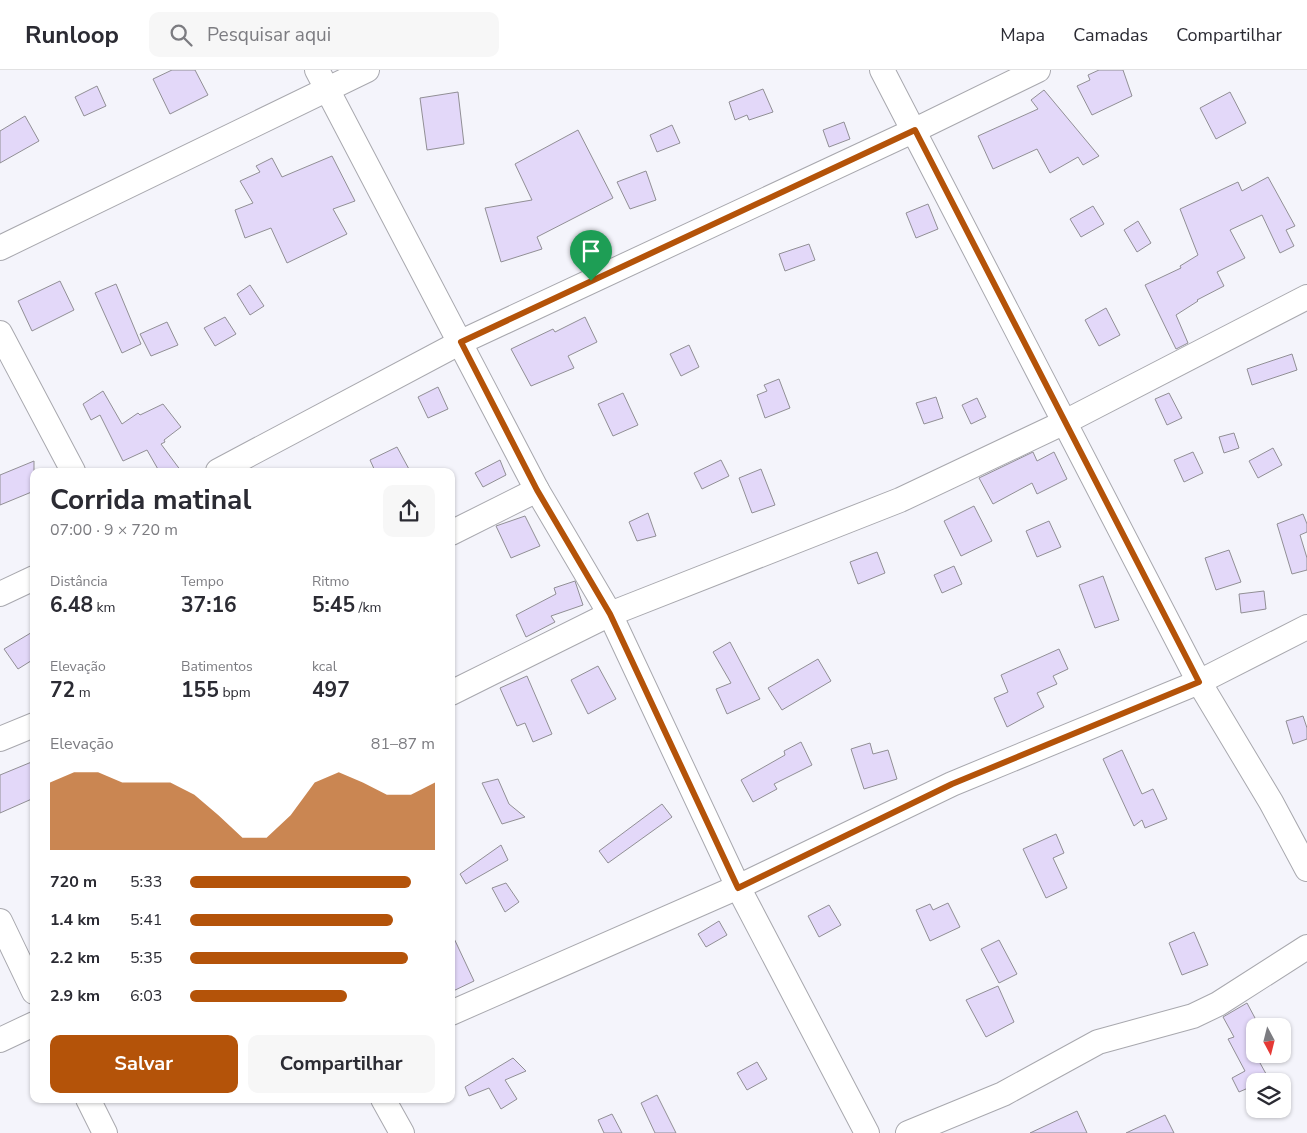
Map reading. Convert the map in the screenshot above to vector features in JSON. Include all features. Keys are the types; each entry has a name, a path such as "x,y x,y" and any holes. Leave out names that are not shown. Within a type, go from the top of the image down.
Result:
{"street":[{"path":"0,248 321,80 367,70"},
{"path":"882,70 915,130 1199,682 1271,802 1307,869"},
{"path":"224,468 461,342 915,130 1038,70"},
{"path":"321,80 461,342 537,490 610,614 738,888 866,1133"},
{"path":"455,691 610,614 856,519 1065,422 1307,297"},
{"path":"0,333 71,468"},
{"path":"455,531 537,490"},
{"path":"0,594 30,580"},
{"path":"455,1011 738,888 952,784 1199,682 1307,626"},
{"path":"0,738 30,726"},
{"path":"0,921 30,984"},
{"path":"908,1133 1003,1094 1098,1042 1193,1016 1218,1004 1307,947"},
{"path":"0,1040 30,1026"},
{"path":"90,1103 105,1133"},
{"path":"386,1103 402,1133"}],"building":[{"path":"172,70 195,70 208,95 170,114 153,79"},
{"path":"1099,70 1123,70 1132,96 1092,115 1077,86 1090,80 1088,75"},
{"path":"97,86 106,106 84,116 75,97"},
{"path":"763,89 773,112 749,120 747,115 735,120 729,102"},
{"path":"1044,90 1099,156 1083,165 1078,157 1050,173 1037,149 993,169 978,136 1038,109 1031,100"},
{"path":"458,92 464,144 427,150 420,98"},
{"path":"1230,92 1246,123 1216,139 1200,108"},
{"path":"25,116 39,141 0,163 0,131"},
{"path":"844,122 850,139 829,147 823,130"},
{"path":"672,125 680,143 657,152 650,135"},
{"path":"578,130 613,198 537,237 542,249 501,262 485,208 532,200 515,164"},
{"path":"332,156 355,201 333,209 347,234 287,263 271,228 245,238 235,210 253,203 240,181 260,172 256,166 272,158 282,177"},
{"path":"646,171 656,200 630,209 617,182"},
{"path":"1268,177 1295,226 1286,230 1294,246 1280,253 1262,215 1230,230 1245,258 1217,272 1224,286 1197,300 1176,315 1188,343 1176,349 1145,285 1181,268 1180,266 1198,255 1180,209 1238,182 1242,191"},
{"path":"928,204 938,229 916,238 906,213"},
{"path":"1093,206 1104,224 1081,237 1070,219"},
{"path":"1138,221 1151,243 1137,252 1124,230"},
{"path":"809,244 815,260 785,271 779,254"},
{"path":"60,281 74,310 32,331 18,301"},
{"path":"116,284 141,344 122,353 95,293"},
{"path":"250,285 264,306 250,315 237,294"},
{"path":"1106,308 1120,335 1099,346 1085,320"},
{"path":"225,317 236,334 215,346 204,328"},
{"path":"585,317 597,342 568,356 574,368 531,386 511,349 553,329 555,332"},
{"path":"167,322 178,345 151,356 140,334"},
{"path":"689,345 699,367 681,376 670,354"},
{"path":"1292,354 1297,370 1252,385 1247,369"},
{"path":"779,379 790,408 765,418 757,395 767,391 764,385"},
{"path":"438,387 448,409 428,418 418,397"},
{"path":"103,391 122,424 138,413 140,415 163,404 181,427 161,444 179,468 157,468 147,450 123,461 100,415 91,420 83,404"},
{"path":"623,393 638,425 613,436 598,404"},
{"path":"1169,393 1182,418 1167,425 1155,399"},
{"path":"936,397 943,418 924,424 916,403"},
{"path":"977,398 986,417 971,424 962,405"},
{"path":"1234,433 1239,448 1224,453 1219,437"},
{"path":"397,447 408,468 374,468 370,460"},
{"path":"1273,448 1282,465 1258,478 1249,461"},
{"path":"1033,452 1037,461 1054,452 1067,479 1037,494 1032,483 993,504 979,478"},
{"path":"1193,452 1203,473 1184,482 1174,460"},
{"path":"500,460 506,475 483,487 475,473"},
{"path":"721,460 729,476 702,489 694,473"},
{"path":"34,461 34,468 30,468 30,493 0,505 0,475"},
{"path":"761,469 775,505 752,513 739,478"},
{"path":"974,506 992,541 961,556 944,521"},
{"path":"648,513 656,536 637,541 629,522"},
{"path":"1303,514 1307,524 1307,532 1300,535 1307,558 1307,570 1292,574 1277,524"},
{"path":"525,516 540,546 511,558 496,526"},
{"path":"1049,521 1061,547 1037,557 1026,531"},
{"path":"1229,550 1241,582 1216,590 1205,558"},
{"path":"877,552 885,573 858,584 850,562"},
{"path":"954,566 962,584 942,593 934,575"},
{"path":"1103,576 1119,620 1095,628 1079,585"},
{"path":"575,581 583,605 551,616 555,622 526,637 516,615 556,594 554,588"},
{"path":"1264,591 1266,609 1241,613 1239,594"},
{"path":"30,633 30,662 18,669 4,649"},
{"path":"730,642 760,699 727,714 716,689 731,683 713,652"},
{"path":"1059,649 1068,669 1053,676 1057,684 1037,693 1044,707 1007,727 994,698 1008,692 1001,675"},
{"path":"818,659 831,681 782,710 768,688"},
{"path":"598,666 616,699 588,714 571,680"},
{"path":"527,676 552,734 533,742 525,723 517,726 500,688"},
{"path":"1303,716 1307,728 1307,739 1293,744 1286,721"},
{"path":"801,742 812,765 774,784 777,789 753,802 741,780 785,755 784,751"},
{"path":"870,743 873,754 888,750 897,779 864,789 851,749"},
{"path":"1122,750 1142,794 1153,789 1167,819 1145,828 1142,820 1134,826 1103,759"},
{"path":"30,763 30,800 0,813 0,775"},
{"path":"498,779 509,804 525,817 502,824 482,783"},
{"path":"662,804 672,817 608,863 599,851"},
{"path":"1056,834 1064,853 1053,858 1067,888 1046,898 1023,849"},
{"path":"501,845 508,860 466,884 460,874"},
{"path":"506,883 519,902 505,912 492,888"},
{"path":"948,903 960,927 930,941 916,910 930,904 933,910"},
{"path":"829,905 841,925 819,937 808,916"},
{"path":"719,921 727,935 706,947 698,934"},
{"path":"1194,932 1208,965 1182,975 1169,943"},
{"path":"999,940 1017,974 999,983 981,949"},
{"path":"455,941 474,981 455,990"},
{"path":"998,986 1014,1022 986,1037 966,1000"},
{"path":"1247,1003 1255,1018 1246,1018 1246,1063 1260,1063 1266,1073 1246,1073 1246,1089 1239,1092 1232,1078 1245,1071 1228,1039 1234,1037 1223,1017"},
{"path":"513,1058 526,1071 505,1080 517,1099 501,1109 489,1088 469,1096 465,1087"},
{"path":"757,1062 767,1079 747,1090 737,1073"},
{"path":"657,1095 676,1133 655,1133 641,1103"},
{"path":"1077,1111 1087,1133 1030,1133"},
{"path":"612,1114 622,1133 604,1133 598,1120"},
{"path":"1165,1115 1174,1133 1126,1133"}],"route":[{"path":"915,130 1199,682 952,784 895,810 738,888 610,614 537,490 461,342 591,281 915,130"}]}
